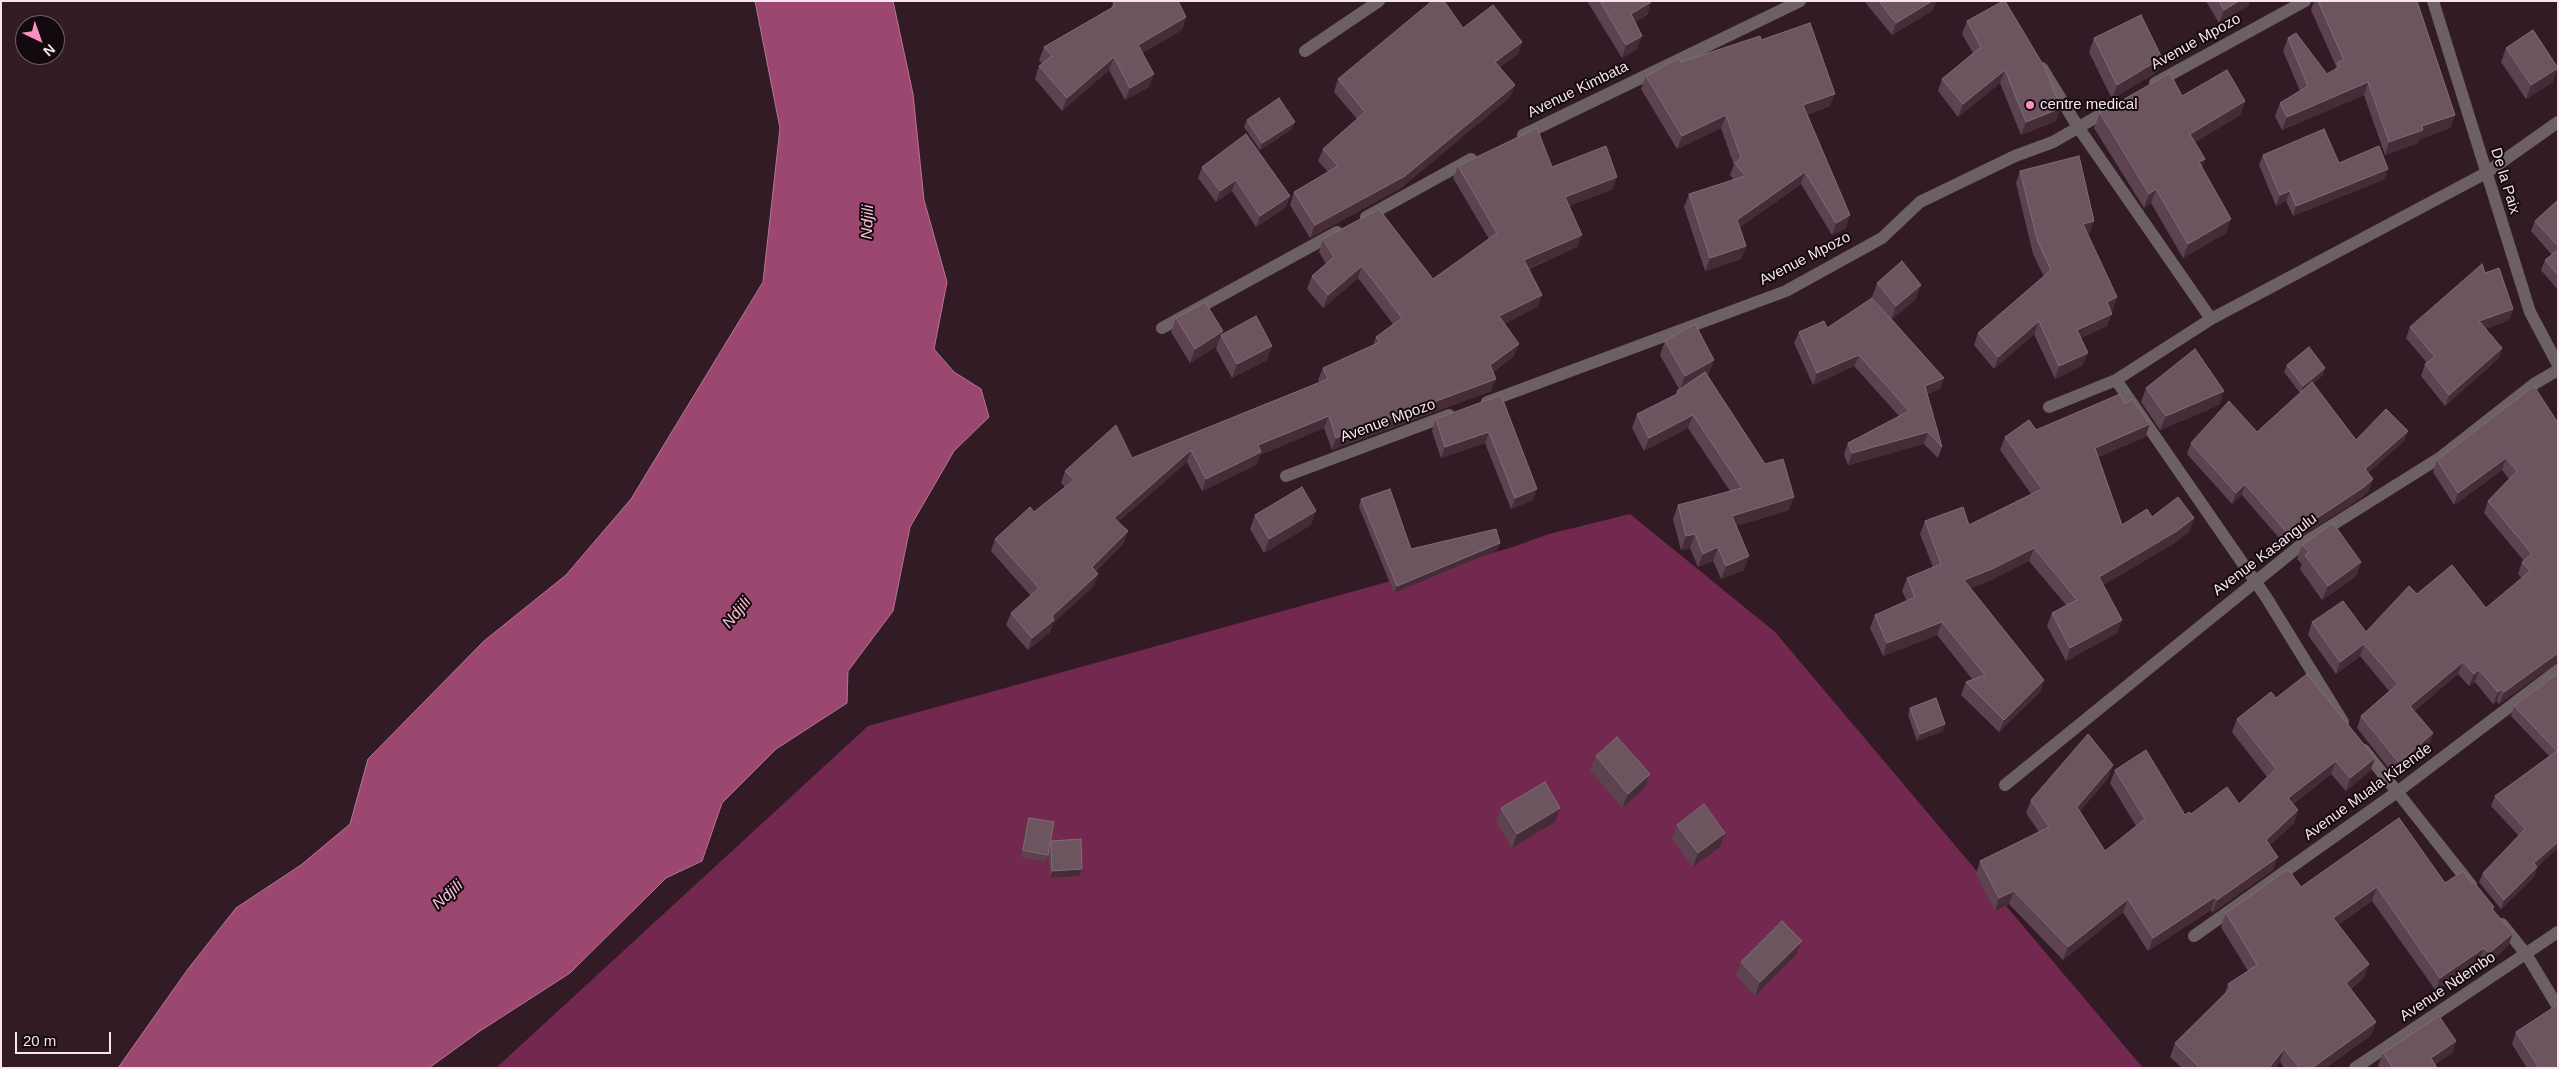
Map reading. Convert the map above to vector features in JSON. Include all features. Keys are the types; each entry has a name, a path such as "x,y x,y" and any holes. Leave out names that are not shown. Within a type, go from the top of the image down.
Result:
{"street":[{"path":"1306,52 1379,1"},
{"name":"Avenue Kimbata","path":"1512,140 1800,1"},
{"name":"Avenue Mpozo","path":"2146,88 2305,1"},
{"name":"De la Paix","path":"2433,1 2530,312 2558,366"},
{"path":"2038,60 2078,127 2211,319"},
{"name":"Avenue Mpozo","path":"1286,476 1786,291 1882,238 1920,202 2016,156 2053,142 2120,103"},
{"path":"2049,407 2116,380 2211,319 2486,173 2558,122"},
{"path":"1162,328 1485,153"},
{"name":"Avenue Kasangulu","path":"2005,785 2254,581 2302,544 2441,457 2534,384 2558,370"},
{"path":"2116,380 2266,597 2351,734 2477,892"},
{"name":"Avenue Muala Kizende","path":"2194,936 2397,792 2558,670"},
{"path":"2495,916 2526,954 2558,1007"},
{"name":"Avenue Ndembo","path":"2356,1068 2558,932"}],"shaded area":[{"path":"1630,514 1775,632 2143,1068 496,1068 868,726 1510,548 1549,534"}],"water":[{"name":"Ndjili","path":"755,1 893,1 913,94 924,200 947,282 934,349 954,372 981,389 989,417 954,451 910,527 893,611 848,671 847,703 776,749 722,803 702,861 666,878 570,973 480,1031 429,1068 118,1068 188,969 236,908 301,865 350,824 368,759 484,641 566,575 631,499 763,282 780,128"}],"building":[{"path":"1117,1 1178,1 1186,17 1138,45 1154,74 1130,88 1114,57 1067,98 1039,66 1052,56 1044,47 1115,6 1113,3"},
{"path":"1432,1 1444,1 1463,28 1493,5 1522,42 1495,62 1515,85 1405,176 1315,225 1294,192 1338,166 1323,149 1365,112 1338,79"},
{"path":"1600,1 1651,1 1631,14 1642,36 1626,45"},
{"path":"1879,1 1932,1 1896,23"},
{"path":"2005,1 2045,68 2061,108 2026,122 2005,70 1963,104 1942,79 1981,47 1967,21"},
{"path":"2219,1 2239,1 2224,10"},
{"path":"2318,1 2417,1 2455,115 2422,126 2423,130 2389,142 2368,82 2287,117 2280,103 2308,86 2288,38 2296,33 2327,74 2339,67 2337,63 2344,60"},
{"path":"2141,15 2162,58 2117,85 2094,38"},
{"path":"1810,23 1835,94 1803,105 1850,215 1836,223 1805,172 1737,220 1746,246 1710,258 1689,194 1745,176 1735,163 1741,158 1726,115 1682,136 1646,76 1679,58 1681,62 1760,36 1761,40"},
{"path":"2533,30 2558,68 2531,85 2506,48"},
{"path":"2227,70 2245,101 2190,134 2205,159 2199,162 2231,219 2188,244 2156,189 2149,194 2100,113 2170,73 2182,96"},
{"path":"1279,98 1295,122 1262,143 1247,120"},
{"path":"1537,128 1552,167 1606,146 1617,177 1565,197 1582,235 1524,260 1542,295 1499,316 1519,344 1490,365 1496,379 1336,438 1329,416 1258,445 1261,452 1206,479 1191,450 1114,518 1128,531 1092,567 1098,574 1052,616 1054,620 1032,638 1011,613 1039,588 995,539 1030,507 1034,512 1074,480 1065,471 1116,425 1132,458 1328,379 1323,368 1380,342 1376,337 1402,318 1362,266 1328,295 1312,276 1334,257 1323,239 1379,209 1433,279 1497,233 1458,166"},
{"path":"2324,129 2339,163 2379,146 2388,169 2296,206 2290,191 2280,195 2263,155"},
{"path":"1246,134 1290,196 1260,216 1236,180 1220,191 1202,167"},
{"path":"2079,156 2094,221 2083,224 2117,297 2107,302 2112,314 2077,330 2088,353 2059,366 2039,321 1998,357 1978,333 2051,270 2038,242 2020,171"},
{"path":"2558,200 2558,246 2535,221"},
{"path":"2558,250 2558,275 2545,260"},
{"path":"1902,261 1921,285 1896,306 1877,283"},
{"path":"2482,264 2485,273 2499,268 2513,309 2479,321 2502,348 2449,395 2425,364 2435,357 2410,327"},
{"path":"1872,298 1944,378 1925,386 1942,447 1928,432 1852,453 1848,443 1909,411 1859,355 1817,373 1799,332 1824,321 1827,328"},
{"path":"1205,302 1223,331 1195,349 1176,318"},
{"path":"1256,316 1272,346 1237,364 1221,335"},
{"path":"1695,324 1714,360 1685,376 1665,341"},
{"path":"2309,347 2325,368 2303,386 2287,365"},
{"path":"2195,349 2224,391 2166,416 2146,388"},
{"path":"1705,372 1765,464 1783,459 1794,497 1732,516 1749,556 1726,566 1718,547 1703,554 1695,534 1686,536 1678,505 1742,488 1693,415 1649,438 1637,414 1679,393 1677,391"},
{"path":"2312,382 2356,440 2386,409 2408,431 2365,469 2373,479 2290,536 2245,484 2236,493 2191,443 2229,401 2257,432"},
{"path":"2534,386 2558,423 2558,653 2504,692 2501,689 2498,692 2479,670 2474,674 2463,662 2410,706 2433,733 2399,763 2361,716 2398,684 2364,644 2340,662 2312,622 2343,601 2366,632 2409,586 2417,594 2452,565 2486,608 2530,571 2522,562 2532,554 2488,501 2517,471 2506,458 2458,493 2437,460"},
{"path":"2120,394 2125,404 2132,399 2150,424 2095,448 2122,525 2147,509 2152,517 2178,497 2194,518 2177,531 2099,577 2122,620 2070,648 2052,613 2077,600 2034,548 1992,569 1964,580 2044,680 2004,720 1966,682 1985,675 1942,622 1887,643 1875,615 1915,597 1907,578 1941,564 1925,521 1963,507 1969,525 2042,489 2005,437 2029,420 2036,430"},
{"path":"1501,395 1537,489 1515,498 1489,432 1445,447 1436,419"},
{"path":"1302,487 1316,511 1269,539 1255,515"},
{"path":"1390,489 1411,549 1496,529 1500,543 1397,586 1361,499"},
{"path":"2333,523 2361,562 2328,586 2305,555 2309,552 2302,545"},
{"path":"2558,673 2558,842 2534,863 2537,867 2504,900 2483,873 2525,829 2495,796 2557,751 2514,706"},
{"path":"2307,674 2375,758 2350,778 2336,761 2288,798 2298,810 2266,840 2278,857 2217,900 2215,897 2153,938 2128,899 2068,947 2014,891 1999,898 1980,861 2049,827 2031,800 2088,734 2113,765 2077,807 2105,851 2145,819 2115,770 2146,750 2185,815 2189,812 2191,814 2227,787 2239,804 2276,769 2237,719 2271,692 2276,698"},
{"path":"1936,698 1945,724 1920,734 1910,708"},
{"path":"1617,737 1650,774 1628,794 1596,756"},
{"path":"1545,782 1560,808 1517,834 1501,808"},
{"path":"1704,804 1725,833 1698,853 1677,825"},
{"path":"1029,818 1054,822 1048,855 1023,850"},
{"path":"2399,818 2445,883 2463,871 2471,883 2473,881 2494,907 2492,909 2513,933 2489,953 2484,948 2440,978 2377,887 2333,918 2369,964 2346,983 2376,1022 2312,1068 2300,1068 2284,1049 2269,1068 2200,1068 2175,1043 2231,988 2228,984 2257,965 2226,913 2288,869 2301,887"},
{"path":"1081,839 1082,869 1052,871 1051,841"},
{"path":"1782,921 1802,941 1760,982 1741,962"},
{"path":"2557,1005 2558,1068 2535,1068 2538,1066 2516,1032"},
{"path":"2439,1016 2456,1041 2431,1058 2437,1068 2393,1068 2383,1053"}],"place":[{"name":"centre medical","path":"2030,105"}]}
